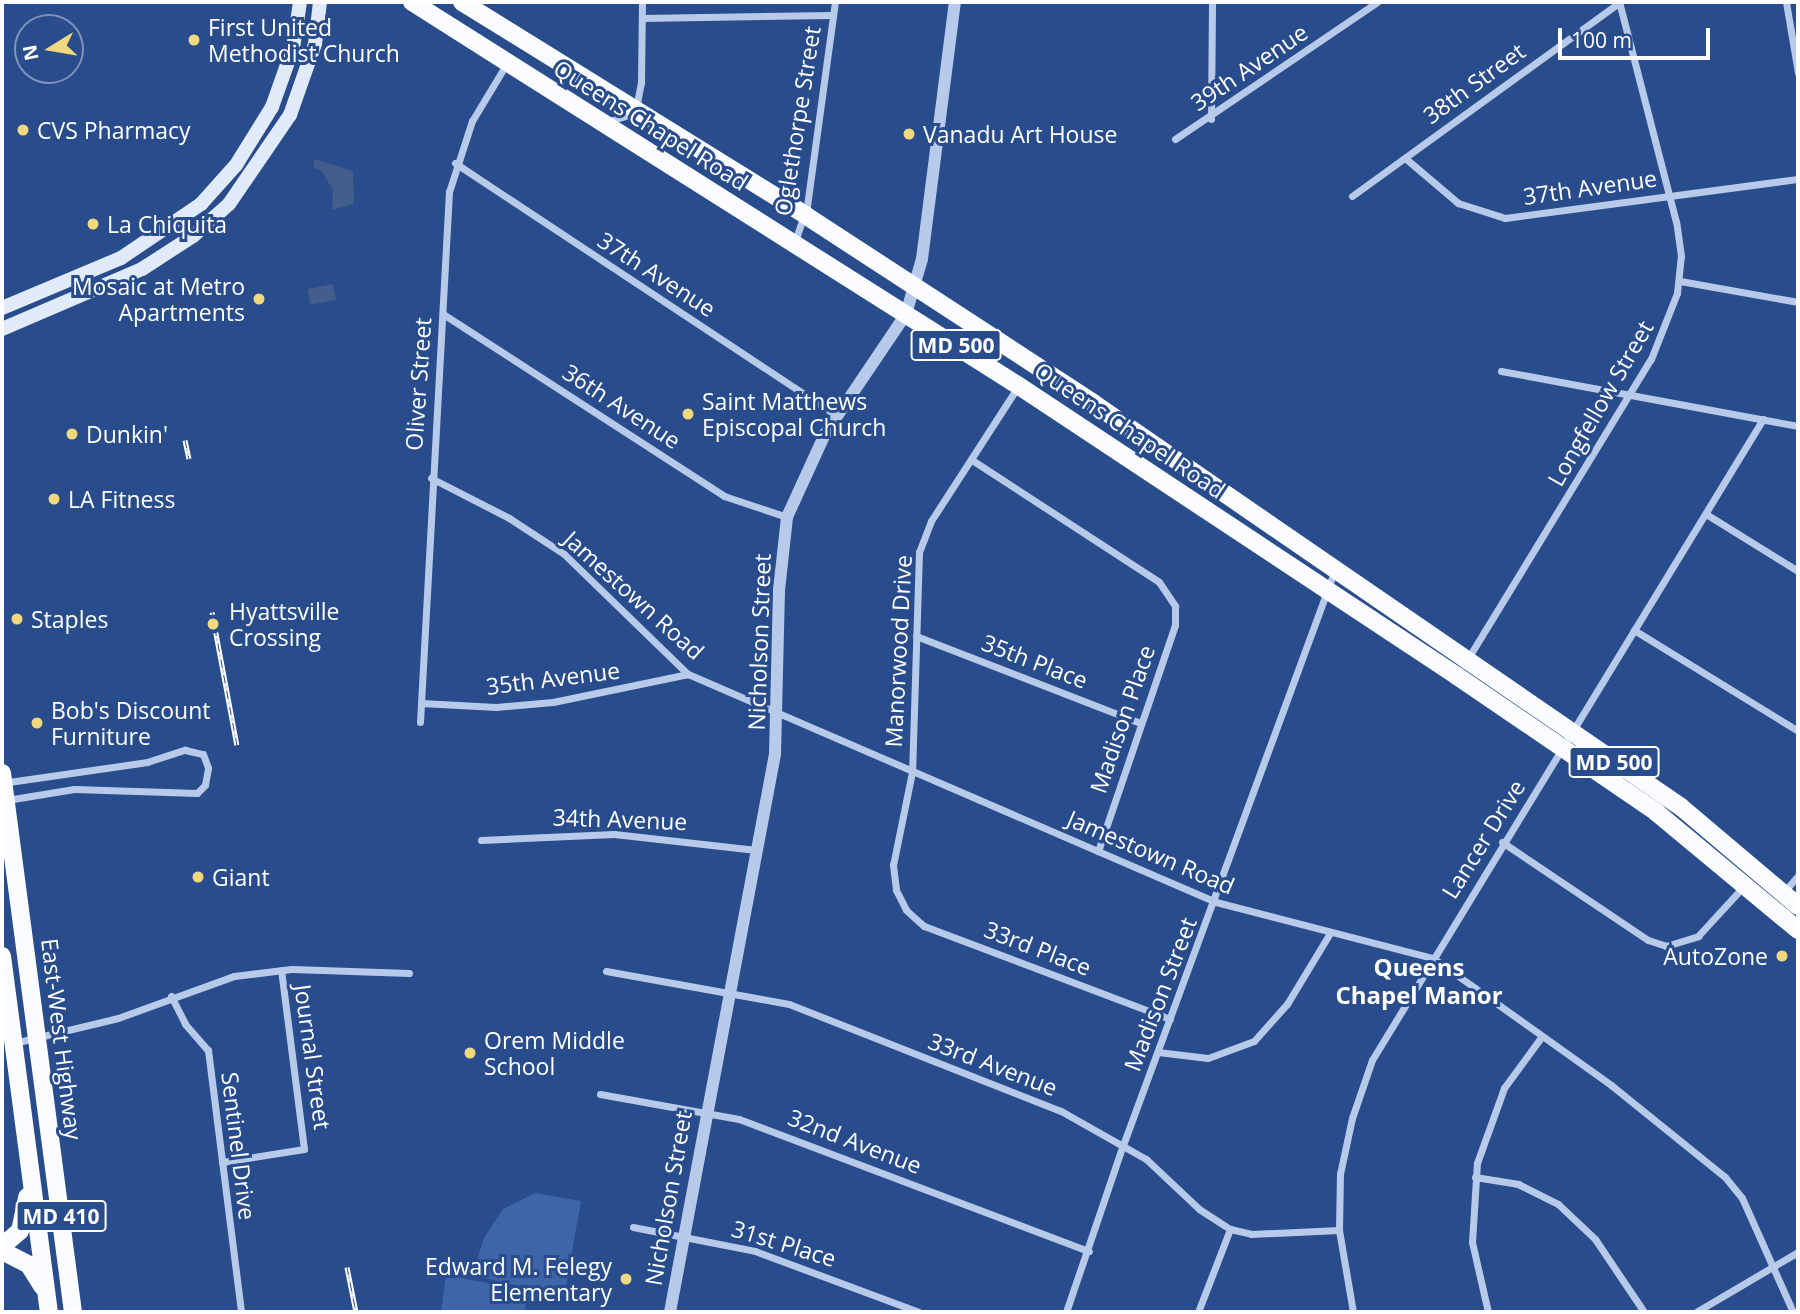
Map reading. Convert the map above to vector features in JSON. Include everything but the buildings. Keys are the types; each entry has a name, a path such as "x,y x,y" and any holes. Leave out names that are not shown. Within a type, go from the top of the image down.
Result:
{"main road":[{"path":"281,86 293,48 300,2"},
{"path":"2,329 125,278 207,225 270,149 308,68 320,2"},
{"name":"Queens Chapel Road","path":"412,2 1019,386 1327,592 1572,733 1681,807 1752,877 1798,930"},
{"name":"Queens Chapel Road","path":"462,2 635,113 805,215 1093,403 1334,572 1562,749 1752,877 1783,893 1798,906"},
{"path":"508,63 519,56 543,65 558,64"},
{"path":"2,307 121,258 178,223 236,166 281,86 294,71 308,68"},
{"name":"East-West Highway","path":"3,788 73,1312"},
{"name":"East-West Highway","path":"2,956 48,1305"},
{"path":"2,1246 20,1231 25,1219 27,1148"},
{"path":"2,1251 29,1265 48,1305"}],"street":[{"path":"602,123 635,113 641,83 642,2"},
{"name":"Oglethorpe Street","path":"794,245 805,215 835,2"},
{"name":"Nicholson Street","path":"670,1312 681,1235 775,754 779,590 787,517 808,464 906,314 914,288 955,2"},
{"path":"1211,118 1212,2"},
{"name":"39th Avenue","path":"1175,139 1211,118 1377,2"},
{"name":"38th Street","path":"1352,196 1619,2"},
{"name":"Longfellow Street","path":"1461,669 1664,335 1680,281 1679,242 1669,195 1619,2"},
{"path":"1786,2 1798,73"},
{"path":"642,18 833,15"},
{"name":"Oliver Street","path":"420,722 431,478 449,192 455,163 472,121 508,63"},
{"name":"37th Avenue","path":"1405,158 1443,193 1490,216 1526,216 1798,179"},
{"name":"37th Avenue","path":"455,163 838,417"},
{"path":"1680,281 1798,302"},
{"name":"36th Avenue","path":"443,314 724,496 787,517"},
{"path":"1501,371 1798,426"},
{"name":"Manorwood Drive","path":"900,901 893,865 912,772 915,588 922,544 1019,386"},
{"name":"Lancer Drive","path":"1353,1312 1339,1230 1340,1174 1360,1091 1385,1035 1763,419"},
{"name":"Madison Place","path":"972,460 1159,582 1173,600 1175,625 1098,851"},
{"name":"Jamestown Road","path":"431,478 509,518 564,554 688,674 1216,902 1433,958 1542,1036 1725,1177 1742,1198 1793,1312"},
{"path":"1706,514 1798,571"},
{"name":"Madison Street","path":"1066,1312 1123,1145 1216,902 1334,572"},
{"path":"1634,630 1798,731"},
{"name":"35th Place","path":"916,636 1140,723"},
{"name":"35th Avenue","path":"421,704 496,707 552,702 688,674"},
{"path":"185,750 203,754 208,768 205,785 197,793 3,788 147,762 185,750"},
{"name":"34th Avenue","path":"481,840 614,834 756,850"},
{"path":"1502,842 1648,940 1666,946 1698,936 1752,877"},
{"path":"1783,893 1798,876"},
{"name":"33rd Place","path":"900,901 924,926 1170,1019"},
{"path":"1158,1052 1208,1058 1254,1041 1287,1004 1330,933"},
{"path":"13,1043 118,1018 171,996 234,976 281,970 409,973"},
{"name":"Journal Street","path":"222,1162 304,1149 281,970"},
{"name":"33rd Avenue","path":"606,971 728,990 789,1004 1070,1115 1157,1168 1212,1219 1230,1229 1251,1234 1339,1230"},
{"name":"Sentinel Drive","path":"171,996 185,1024 208,1050 241,1312"},
{"path":"1488,1312 1472,1242 1475,1177 1485,1137 1504,1088 1542,1036"},
{"name":"32nd Avenue","path":"600,1094 705,1109 790,1136 1089,1251"},
{"path":"1475,1177 1518,1184 1558,1204 1595,1239 1644,1312"},
{"name":"31st Place","path":"633,1227 755,1251 919,1312"},
{"path":"1198,1312 1230,1229"},
{"path":"1696,1312 1773,1263 1798,1252"}],"shaded area":[{"path":"314,159 353,171 354,204 332,210 333,190 321,170 314,168"},
{"path":"333,284 336,300 311,305 307,289"},
{"path":"535,1193 581,1201 564,1297 472,1275 484,1238 503,1209"},
{"path":"446,1275 529,1291 524,1312 441,1312"}],"railway":[{"path":"185,440 189,459"},
{"path":"212,612 237,745"},
{"path":"347,1267 356,1312"}],"place":[{"name":"First United Methodist Church","path":"194,40"},
{"name":"CVS Pharmacy","path":"23,130"},
{"name":"Vanadu Art House","path":"909,134"},
{"name":"La Chiquita","path":"93,224"},
{"name":"Mosaic at Metro Apartments","path":"259,299"},
{"name":"Saint Matthews Episcopal Church","path":"688,414"},
{"name":"Dunkin'","path":"72,434"},
{"name":"LA Fitness","path":"54,499"},
{"name":"Staples","path":"17,619"},
{"name":"Hyattsville Crossing","path":"213,624"},
{"name":"Bob's Discount Furniture","path":"37,723"},
{"name":"Giant","path":"198,877"},
{"name":"AutoZone","path":"1782,956"},
{"name":"Orem Middle School","path":"470,1053"},
{"name":"Edward M. Felegy Elementary","path":"626,1279"}],"district":[{"name":"Queens Chapel Manor","path":"1419,981"}]}
